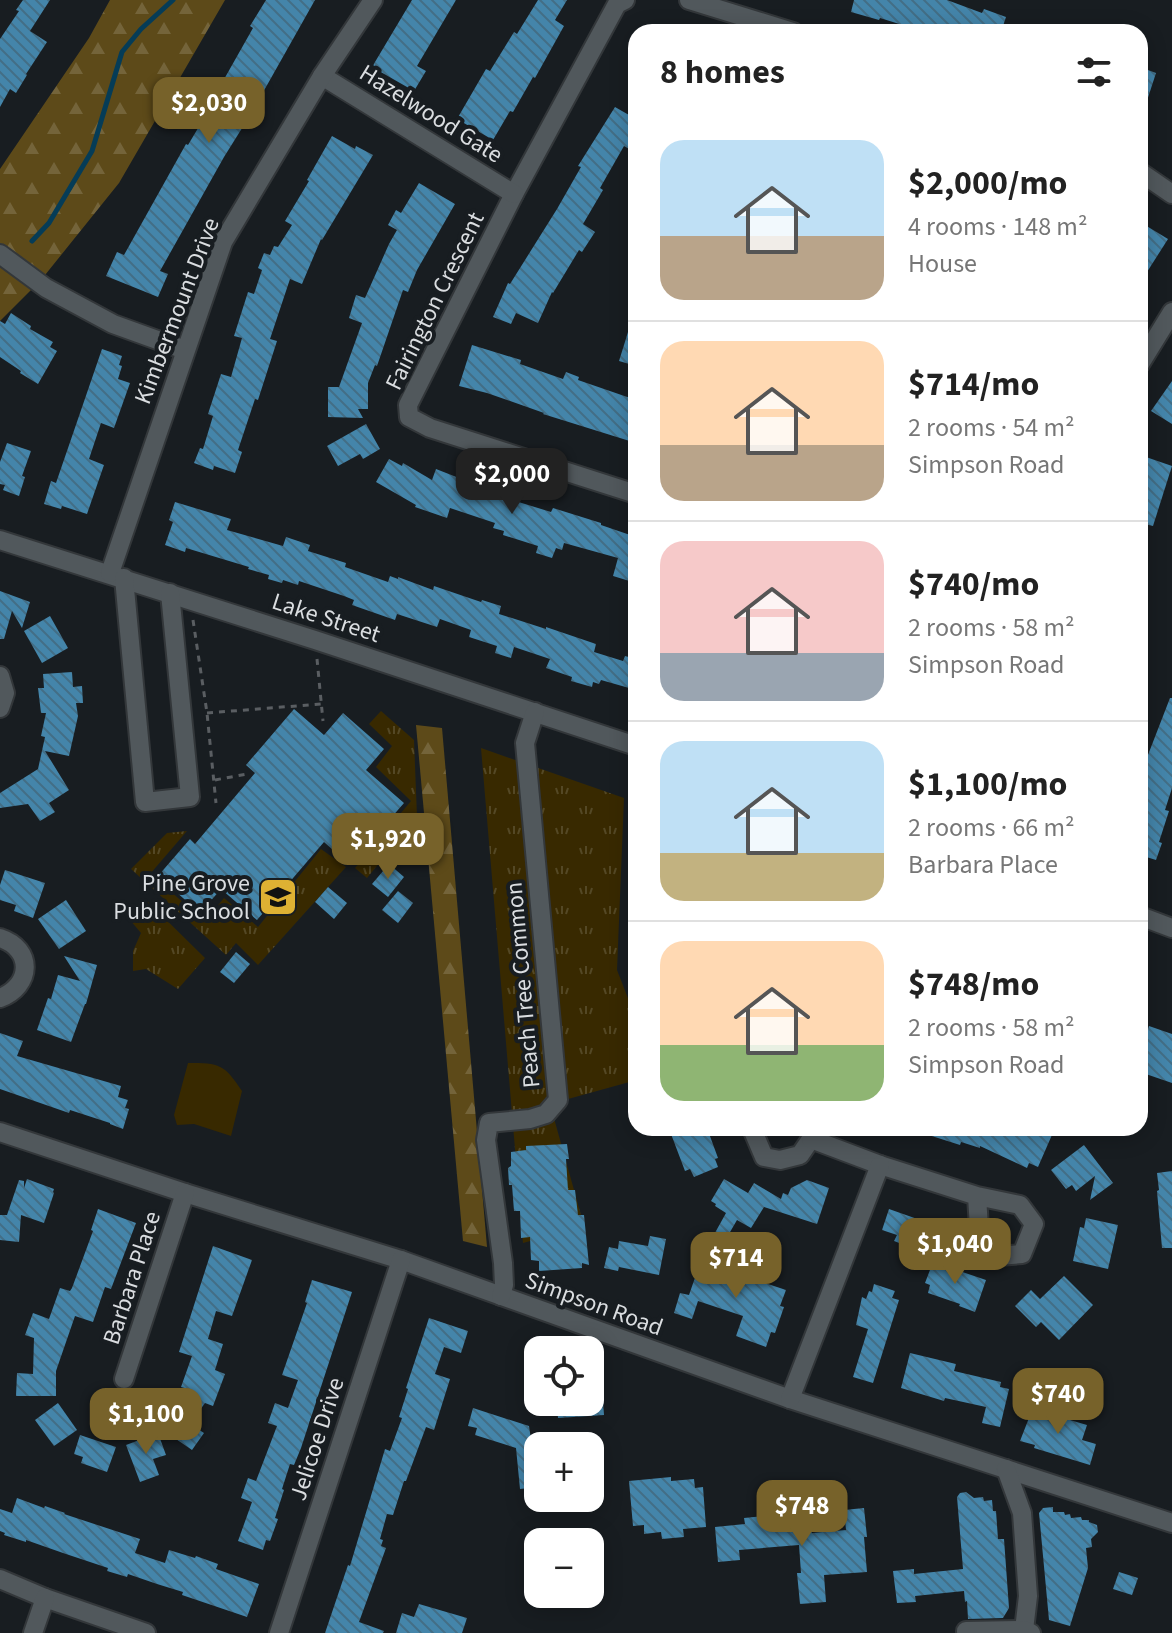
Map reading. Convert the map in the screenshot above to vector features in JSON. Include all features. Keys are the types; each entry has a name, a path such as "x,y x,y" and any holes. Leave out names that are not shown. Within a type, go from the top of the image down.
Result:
{"street":[{"name":"Kimbermount Drive","path":"117,576 185,350 223,242 322,76 373,0"},
{"name":"Fairington Crescent","path":"625,0 617,4 514,194 408,405 409,417 430,428 628,491"},
{"path":"689,0 767,24"},
{"name":"Hazelwood Gate","path":"322,76 514,194"},
{"path":"1148,178 1172,194"},
{"path":"0,254 46,288 113,324 185,350"},
{"path":"1148,352 1171,316"},
{"name":"Lake Street","path":"0,540 628,743"},
{"path":"117,576 145,802 190,797 170,593"},
{"path":"0,676 5,693 0,708"},
{"name":"Peach Tree Common","path":"501,1296 503,1263 486,1140 489,1123 530,1119 546,1114 558,1100 525,743 535,712"},
{"path":"1148,919 1172,928"},
{"path":"0,938 18,949 25,968 18,987 0,998"},
{"name":"Simpson Road","path":"0,1132 401,1260 790,1399 1172,1523"},
{"path":"755,1136 764,1157 780,1160 800,1155 809,1136"},
{"path":"817,1136 880,1165 977,1196"},
{"path":"790,1399 880,1165"},
{"name":"Barbara Place","path":"124,1379 185,1193"},
{"name":"Jelicoe Drive","path":"279,1633 401,1260"},
{"path":"966,1631 1028,1632 1022,1513 1006,1469"},
{"path":"0,1579 146,1633"},
{"path":"33,1633 45,1598"}],"path":[{"path":"191,600 216,803"},
{"path":"315,640 323,721"},
{"path":"207,713 321,704"},
{"path":"214,780 247,774"}],"green space":[{"path":"110,0 225,0 119,183 41,280 0,321 0,169 89,38"},
{"path":"381,711 414,740 417,817 367,878 355,868 411,801 376,767 392,746 369,724"},
{"path":"416,725 442,728 487,1247 463,1241"},
{"path":"481,748 624,798 617,970 628,998 628,1082 550,1104 584,1226 523,1243"},
{"path":"187,831 150,874 205,921 224,898 258,927 321,849 346,867 258,965 236,943 226,955 131,869 167,833"},
{"path":"147,901 205,958 178,989 146,969 133,971 133,951 141,933 130,920"},
{"path":"188,1063 220,1067 242,1091 231,1136 194,1124 177,1125 174,1115"}],"building":[{"path":"23,0 50,0 30,31 47,42 16,93 10,89 0,107 0,39"},
{"path":"266,0 315,0 160,271 168,274 158,297 106,276 117,252 124,255 186,144 216,98 253,28 250,26"},
{"path":"412,0 456,0 417,66 426,71 414,91 372,67"},
{"path":"538,0 567,0 555,20 564,26 535,78 493,140 457,119 486,69 490,71"},
{"path":"854,0 947,0 982,13 984,9 1006,17 1004,24 899,24 851,12"},
{"path":"1148,70 1156,73 1148,98"},
{"path":"615,107 628,114 628,148 624,146 583,224 595,232 582,252 579,250 552,292 538,323 516,313 511,324 493,317 508,283 557,209 581,167 578,166"},
{"path":"332,136 373,155 321,239 302,284 290,279 270,339 277,341 238,450 242,452 235,473 194,463 200,448 203,449 213,416 208,414 221,374 231,377 242,338 234,336 248,292 254,294 264,253 270,255 274,246 278,247 292,225 285,221"},
{"path":"419,183 455,204 417,270 408,292 403,290 377,366 368,383 368,409 358,409 363,418 328,417 328,387 339,387 362,323 349,318 356,295 365,298 397,230 388,225 396,210 401,213"},
{"path":"1148,227 1168,239 1148,270"},
{"path":"11,313 53,342 50,347 57,351 38,384 0,357 0,321 5,324"},
{"path":"628,332 628,364 619,361"},
{"path":"472,345 521,360 520,364 563,379 566,372 579,377 578,380 628,397 628,441 487,393 459,386"},
{"path":"102,349 122,356 118,379 130,383 114,428 101,423 89,459 104,465 87,514 44,504 51,481 56,483"},
{"path":"1172,381 1172,424 1151,411"},
{"path":"366,424 380,449 363,459 360,454 338,466 327,446"},
{"path":"7,443 31,451 19,496 3,490 5,485 0,484 0,462"},
{"path":"1148,458 1172,466 1153,526 1148,525"},
{"path":"389,459 402,466 403,463 432,480 436,469 483,491 551,512 553,508 601,523 628,534 628,581 613,576 618,558 564,543 562,550 556,548 552,558 536,553 538,546 503,535 504,531 493,528 495,523 450,508 447,518 415,507 376,482"},
{"path":"175,502 231,519 227,530 283,546 286,537 310,545 308,551 346,563 345,567 388,582 390,576 398,577 433,590 434,586 501,606 499,614 596,644 594,652 623,661 625,656 628,657 628,688 601,680 599,684 593,682 592,687 571,681 572,677 546,668 550,659 514,647 511,658 495,653 497,646 469,637 471,630 440,619 437,627 397,614 395,620 352,605 354,600 299,581 298,585 283,580 282,583 268,579 269,575 249,567 186,548 185,552 165,545 173,522 169,520"},
{"path":"0,591 30,602 22,628 12,611 4,639 0,639"},
{"path":"50,616 68,648 42,663 24,631"},
{"path":"72,672 73,687 82,686 83,703 76,703 78,716 69,756 45,751 69,790 49,803 55,812 40,821 28,804 0,808 0,793 38,769 45,737 41,736 46,713 41,713 38,688 44,688 43,674"},
{"path":"1172,698 1172,788 1156,860 1148,858 1148,755"},
{"path":"294,709 324,735 343,713 384,749 366,770 404,803 350,865 324,842 257,920 221,889 200,913 158,876 190,839 195,844 255,773 246,765"},
{"path":"389,864 404,877 388,897 372,884"},
{"path":"5,870 45,883 33,918 14,911 16,905 0,900 0,885"},
{"path":"328,887 347,903 334,919 315,902"},
{"path":"398,891 413,903 398,923 382,910"},
{"path":"66,900 86,931 59,949 38,919"},
{"path":"236,952 250,964 234,983 220,972"},
{"path":"64,956 97,965 71,1042 37,1030 58,975 80,981"},
{"path":"1149,1026 1172,1034 1172,1083 1148,1075"},
{"path":"0,1033 23,1041 17,1056 121,1086 118,1097 128,1100 125,1108 129,1109 123,1129 0,1089"},
{"path":"672,1136 710,1136 718,1167 694,1177 690,1169 685,1171"},
{"path":"932,1136 1052,1136 1038,1167 1029,1163 1027,1168 980,1146 961,1142 960,1145"},
{"path":"567,1144 568,1190 575,1190 578,1215 584,1215 589,1265 582,1263 582,1268 539,1271 539,1261 531,1260 530,1237 521,1238 520,1211 514,1211 508,1168 511,1166 511,1152 526,1150 526,1146"},
{"path":"1084,1145 1113,1183 1090,1200 1095,1176 1076,1191 1072,1185 1066,1189 1051,1170"},
{"path":"1172,1171 1172,1248 1162,1248 1157,1173"},
{"path":"27,1179 54,1189 44,1223 21,1215 19,1242 0,1240 0,1215 7,1215 19,1180 24,1181 24,1188"},
{"path":"724,1179 748,1193 754,1183 781,1199 783,1193 788,1195 791,1188 807,1180 829,1188 817,1224 764,1207 751,1228 737,1220 722,1246 711,1240 726,1213 711,1201"},
{"path":"98,1209 136,1223 111,1289 105,1287 93,1322 75,1316 56,1371 56,1396 16,1396 17,1373 33,1374 34,1338 25,1335 33,1313 49,1319 60,1288 70,1291 72,1288"},
{"path":"889,1209 934,1227 922,1262 903,1255 907,1246 894,1241 897,1235 882,1230"},
{"path":"1086,1218 1118,1225 1108,1269 1073,1261 1080,1227 1084,1228"},
{"path":"650,1236 666,1239 659,1275 619,1267 618,1271 604,1268 609,1247 618,1249 619,1241 648,1246"},
{"path":"213,1246 252,1260 232,1316 216,1311 208,1339 223,1344 215,1370 225,1374 213,1406 205,1403 190,1424 204,1433 192,1450 160,1428 188,1389 181,1387 192,1356 179,1352"},
{"path":"704,1260 786,1290 775,1333 771,1332 766,1347 736,1336 743,1316 698,1301 692,1319 674,1313 680,1293 689,1295"},
{"path":"933,1262 986,1280 975,1312 928,1293 930,1285 925,1283"},
{"path":"1064,1276 1093,1305 1059,1340 1041,1322 1036,1327 1015,1306 1031,1290 1040,1299"},
{"path":"312,1280 352,1292 301,1448 294,1465 290,1464 275,1518 278,1519 263,1550 238,1541 252,1502 241,1498 248,1478 256,1481 277,1426 268,1423 275,1403 288,1408 298,1380 282,1375"},
{"path":"874,1284 895,1291 892,1298 899,1300 873,1383 853,1377 868,1329 856,1325 862,1297 866,1299"},
{"path":"429,1318 468,1331 461,1353 444,1347 435,1374 450,1379 434,1430 426,1427 393,1515 387,1514 380,1539 383,1540 381,1546 386,1548 359,1622 384,1631 325,1633 350,1566 385,1449 390,1451 402,1418 399,1417 406,1388"},
{"path":"910,1353 956,1364 954,1371 1001,1382 1000,1387 1009,1389 1000,1427 982,1423 986,1407 945,1398 944,1401 901,1388"},
{"path":"58,1403 77,1430 54,1446 35,1420"},
{"path":"1034,1405 1054,1411 1053,1415 1087,1425 1082,1440 1096,1444 1090,1465 1020,1441"},
{"path":"473,1408 529,1426 530,1432 524,1432 524,1489 520,1489 516,1448 475,1435 477,1428 468,1426"},
{"path":"158,1433 166,1455 153,1459 159,1475 140,1482 126,1445"},
{"path":"80,1435 116,1447 107,1472 81,1463 83,1457 74,1454"},
{"path":"671,1477 671,1481 694,1479 695,1488 703,1487 706,1527 683,1529 684,1537 662,1539 661,1532 644,1534 644,1525 633,1526 629,1481"},
{"path":"966,1492 974,1498 992,1500 993,1511 996,1511 998,1539 1004,1539 1009,1608 1003,1618 968,1619 964,1591 915,1596 916,1602 897,1603 893,1571 914,1569 914,1574 963,1569 957,1497"},
{"path":"17,1498 140,1539 135,1553 165,1563 169,1550 196,1556 218,1564 216,1569 259,1584 247,1617 182,1595 183,1592 128,1574 127,1577 107,1571 108,1568 4,1535 0,1531 0,1509 12,1513"},
{"path":"1053,1507 1053,1512 1089,1520 1097,1525 1098,1532 1091,1539 1092,1547 1086,1548 1088,1568 1070,1626 1049,1620 1039,1513 1043,1508"},
{"path":"864,1508 867,1572 824,1575 826,1602 800,1604 797,1573 801,1573 799,1545 739,1550 740,1560 718,1562 715,1527 745,1524 744,1518 765,1516 765,1522 811,1520 812,1533 846,1530 844,1510"},
{"path":"1119,1572 1138,1578 1132,1595 1113,1589"},
{"path":"419,1604 467,1618 462,1633 396,1633 402,1613 414,1617"}],"waterway":[{"path":"32,241 49,223 92,151 122,52 141,29 173,0"}],"place":[{"name":"Pine Grove Public School","path":"278,897"}]}
